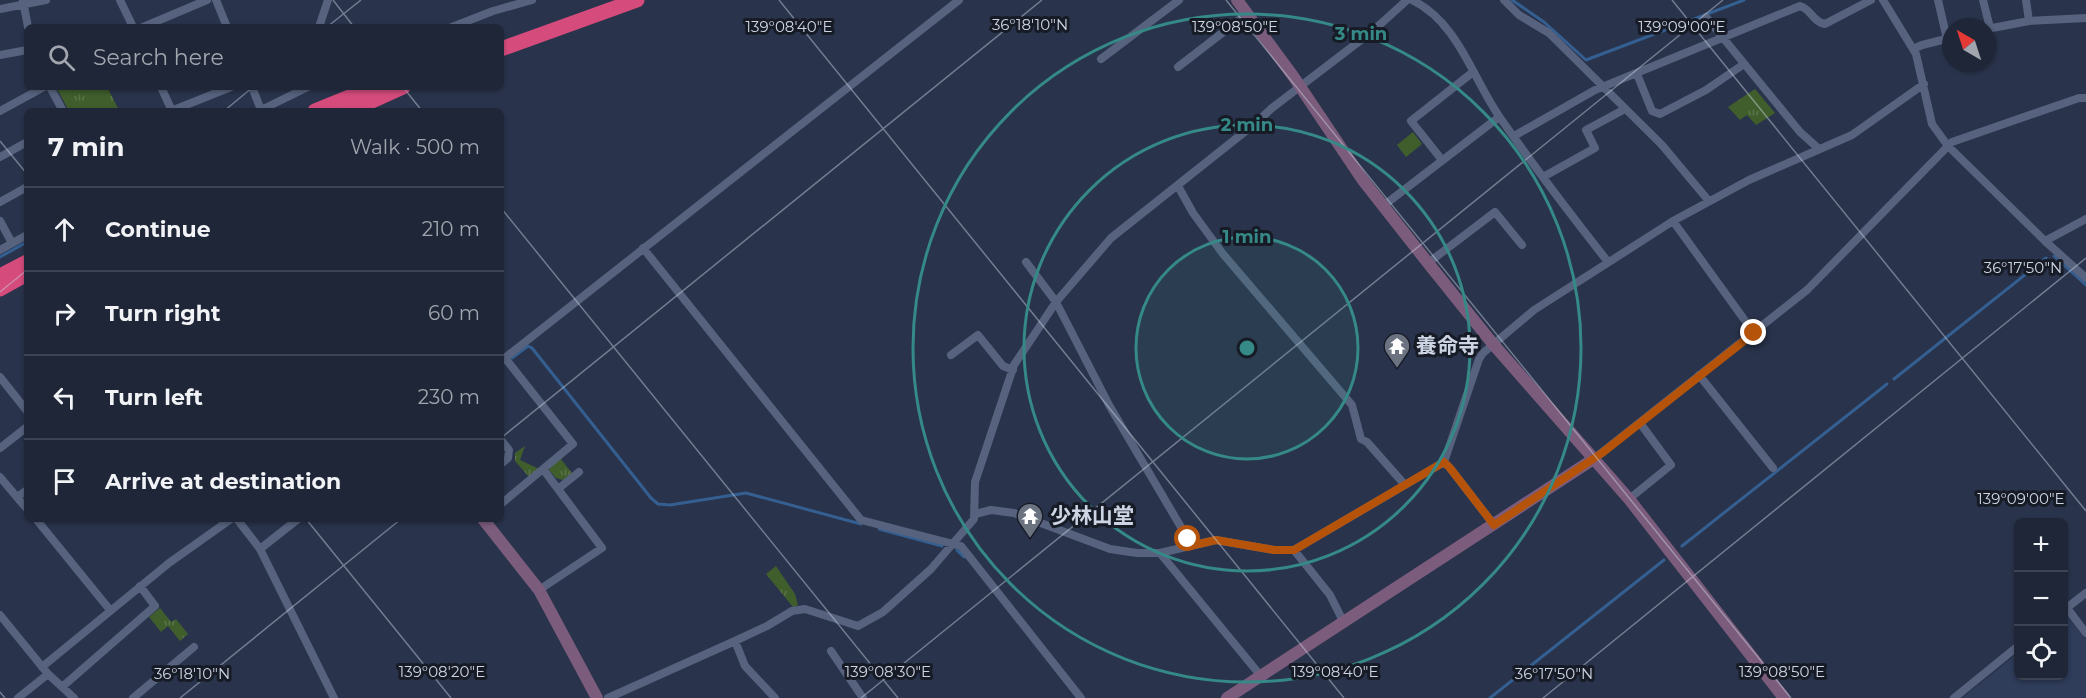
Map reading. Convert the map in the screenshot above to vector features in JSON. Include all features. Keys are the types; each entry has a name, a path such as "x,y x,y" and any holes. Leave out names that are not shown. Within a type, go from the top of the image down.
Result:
{"highway":[{"path":"504,37 606,0"},
{"path":"504,48 637,0"},
{"path":"322,108 367,90"},
{"path":"357,108 396,90"},
{"path":"0,276 24,264"},
{"path":"0,289 24,276"}],"street":[{"path":"0,9 23,2 46,0"},
{"path":"120,0 132,24"},
{"path":"148,24 187,3 207,0"},
{"path":"216,0 226,24"},
{"path":"320,24 328,0"},
{"path":"460,24 493,11 532,0"},
{"path":"504,359 959,0"},
{"path":"1101,59 1179,0"},
{"path":"1238,0 1300,86 1342,151 1383,206 1493,344 1629,499 1785,698"},
{"path":"608,698 798,610 805,609 858,626 882,612 931,569 974,519 975,482 1013,370 1056,302 1111,238 1300,86 1374,30 1407,0"},
{"path":"1412,0 1422,4 1449,29 1499,117 1608,262"},
{"path":"1504,0 1520,15 1549,33 1662,145 1708,200"},
{"path":"1514,136 1604,87 1800,6 1806,8 1817,22 1827,24 1871,0"},
{"path":"1883,0 1918,59 1934,129 1948,146 2086,278"},
{"path":"1938,0 1943,18"},
{"path":"1983,0 1986,18"},
{"path":"2026,0 2029,21"},
{"path":"23,2 27,24"},
{"path":"1178,67 1248,13"},
{"path":"1706,17 1800,132 1819,149"},
{"path":"1996,27 2029,21 2086,18"},
{"path":"1913,49 1942,40"},
{"path":"0,55 24,51"},
{"path":"1637,74 1652,111 1660,114 1706,90 1744,64"},
{"path":"1442,160 1411,121 1473,72"},
{"path":"975,514 991,510 1014,513 1110,549 1160,553 1216,540 1274,550 1294,550 1444,462 1479,359 1493,344 1534,310 1708,200 1866,126 1916,87 1924,84"},
{"path":"0,111 38,90"},
{"path":"52,90 61,108"},
{"path":"161,90 170,108"},
{"path":"178,108 224,90"},
{"path":"253,90 259,108"},
{"path":"266,108 302,90"},
{"path":"1227,698 1595,458 1818,281 1954,141 2079,98 2086,98"},
{"path":"1543,177 1595,148 1586,130 1625,109"},
{"path":"1383,206 1499,117"},
{"path":"0,157 24,144"},
{"path":"1178,186 1193,213 1223,254 1352,405 1361,439 1367,442 1406,485"},
{"path":"0,202 24,190"},
{"path":"1428,263 1495,212 1522,245"},
{"path":"2045,241 2086,219"},
{"path":"0,221 12,243"},
{"path":"1673,221 1754,333"},
{"path":"0,250 24,237"},
{"path":"643,248 861,520 961,546 1081,698"},
{"path":"1026,262 1056,302 1109,405 1190,546"},
{"path":"951,356 978,335 1004,366 1013,370"},
{"path":"504,361 573,444 504,502"},
{"path":"1699,375 1773,468"},
{"path":"0,377 24,407"},
{"path":"1629,499 1671,465 1640,423"},
{"path":"0,448 24,429"},
{"path":"504,444 509,450 508,458 504,461"},
{"path":"1444,462 1494,525"},
{"path":"539,590 602,548 543,469"},
{"path":"558,489 579,472"},
{"path":"0,477 24,505"},
{"path":"17,497 24,492"},
{"path":"38,522 110,610"},
{"path":"18,698 110,610 168,563 227,522"},
{"path":"239,522 260,549 334,698"},
{"path":"260,549 294,522"},
{"path":"485,522 539,590 597,698"},
{"path":"1294,550 1330,595 1343,621"},
{"path":"1160,553 1260,675"},
{"path":"62,687 155,606 140,586"},
{"path":"2068,607 2086,593"},
{"path":"2068,612 2086,633"},
{"path":"0,615 45,671 74,698"},
{"path":"735,641 745,666 775,698"},
{"path":"133,698 194,647"},
{"path":"1954,698 2014,650"},
{"path":"831,651 863,698"}],"shaded area":[{"path":"2068,618 2086,640 2086,698 1962,698 2014,656 2014,680 2068,680"}],"green space":[{"path":"1755,89 1775,113 1756,125 1747,115 1740,120 1728,107"},
{"path":"58,90 109,90 118,108 67,108"},
{"path":"1413,132 1422,144 1406,157 1397,145"},
{"path":"525,446 520,460 539,469 529,477 515,461 515,453"},
{"path":"560,458 572,473 563,480 556,478 549,470 552,464"},
{"path":"776,566 795,594 798,605 793,607 766,574"},
{"path":"160,608 171,622 176,619 188,634 180,641 168,626 161,632 149,617"}],"waterway":[{"path":"1512,0 1544,22 1586,60 1744,0"},
{"path":"0,257 24,244"},
{"path":"2054,256 2086,285"},
{"path":"1894,379 2046,258"},
{"path":"512,358 528,346 532,348 658,504 670,505 746,493 861,524"},
{"path":"1682,546 1887,384"},
{"path":"879,529 942,546"},
{"path":"957,550 964,557"},
{"path":"1490,698 1664,560"}],"place":[{"name":"養命寺","path":"1397,369"},
{"name":"少林山堂","path":"1030,539"}],"route":[{"path":"1188,539 1190,546 1216,540 1274,550 1294,550 1444,462 1494,525 1602,453 1754,333"}]}
